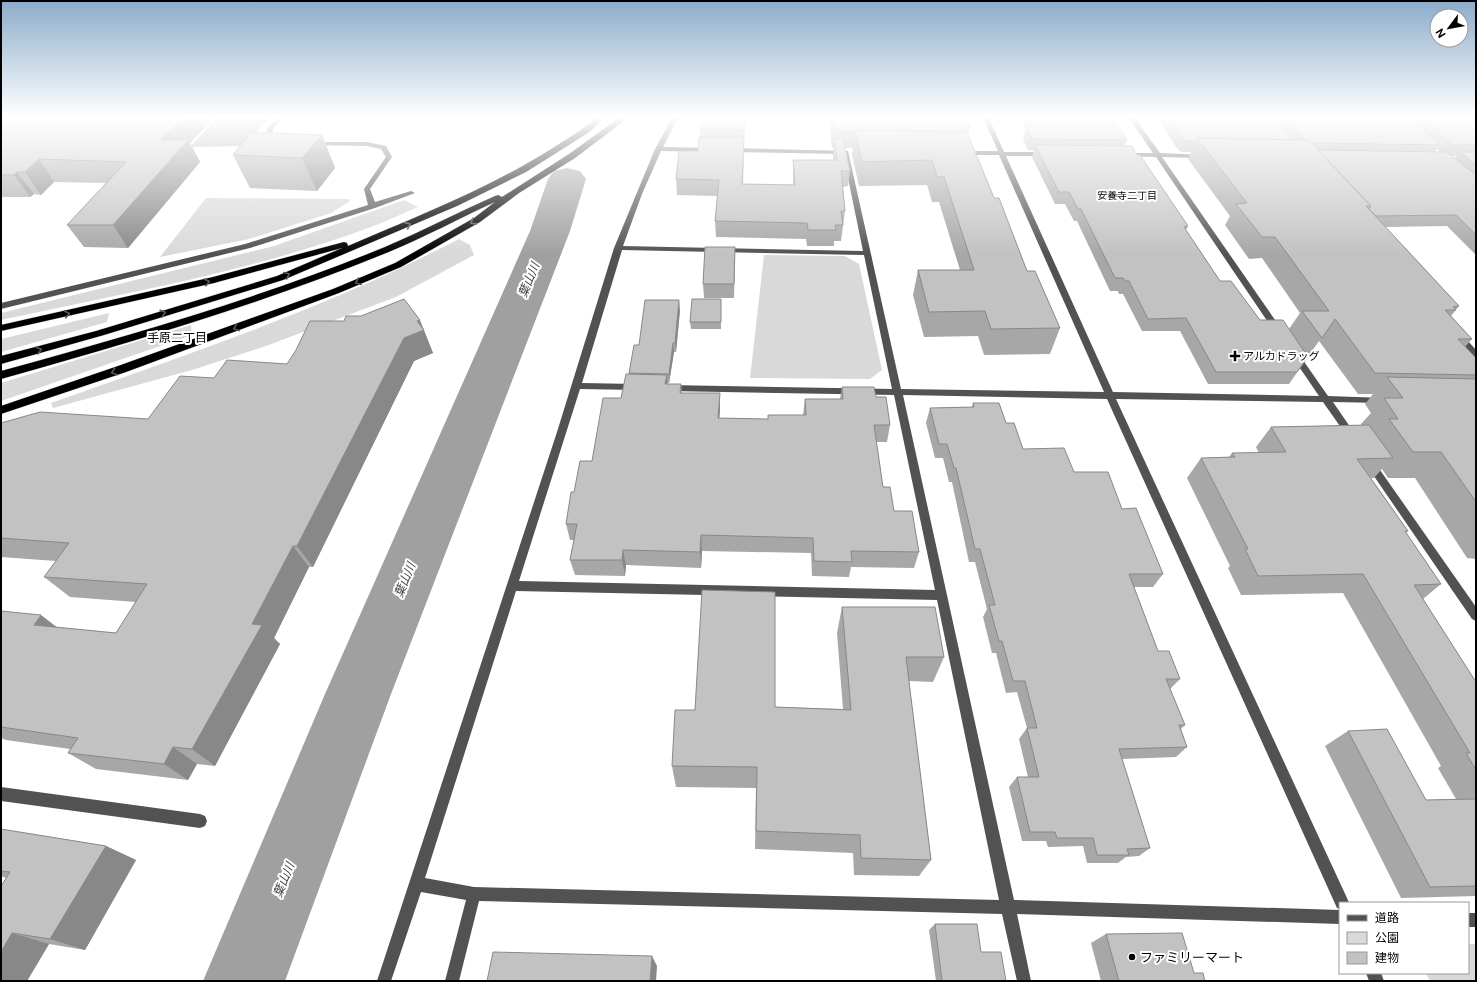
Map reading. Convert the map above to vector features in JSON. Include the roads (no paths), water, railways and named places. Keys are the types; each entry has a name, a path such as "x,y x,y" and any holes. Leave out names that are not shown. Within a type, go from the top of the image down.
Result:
{"highway":[{"path":"1,360 100,333 280,278 454,204 533,164"},
{"path":"1,410 137,364 336,291 398,265 477,220 516,191 559,164"},
{"path":"1,375 105,346 278,290 388,248 432,229 467,211 516,191"},
{"path":"1,328 214,280 392,231"}],"street":[{"path":"372,206 367,190 384,164"},
{"path":"384,981 417,884 576,386 618,248 631,210 651,164"},
{"path":"852,164 868,253 1024,981"},
{"path":"1006,164 1110,395 1342,902"},
{"path":"1164,164 1357,444"},
{"path":"1,306 247,246 411,193"},
{"path":"618,248 868,253"},
{"path":"1455,331 1476,355"},
{"path":"576,386 647,387"},
{"path":"662,388 1389,400"},
{"path":"1366,457 1473,606 1476,616"},
{"path":"512,586 942,595"},
{"path":"1,794 200,821"},
{"path":"417,884 474,894 1009,907 1339,917"},
{"path":"452,981 474,894"}],"waterway":[{"name":"葉山川","path":"244,981 358,694 550,231 567,179"}],"place":[{"name":"アルカドラッグ","path":"1235,356"},
{"name":"ファミリーマート","path":"1132,957"}],"district":[{"name":"安養寺二丁目","path":"1127,195"},
{"name":"手原二丁目","path":"177,338"}]}
